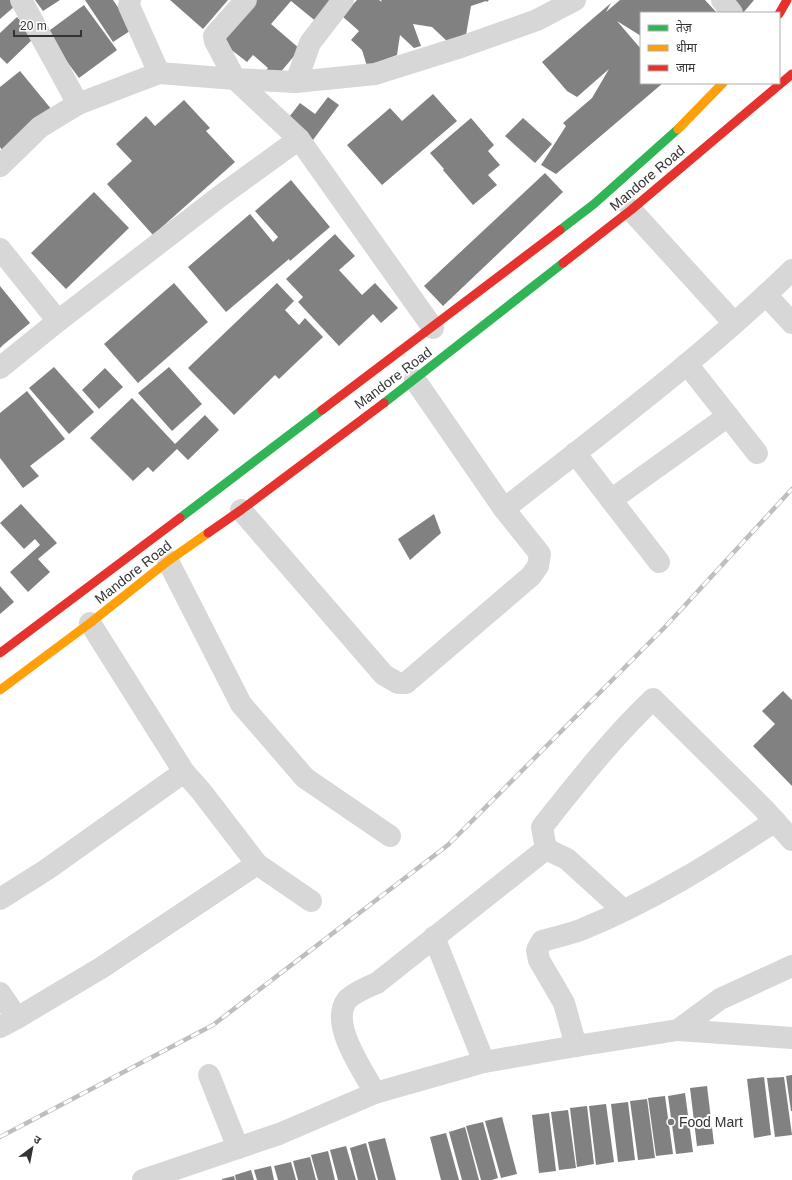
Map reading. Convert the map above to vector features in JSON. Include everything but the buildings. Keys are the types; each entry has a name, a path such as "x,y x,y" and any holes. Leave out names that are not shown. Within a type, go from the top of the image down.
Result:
{"highway":[{"path":"780,12 787,0"},
{"name":"Mandore Road","path":"0,690 90,624 168,561 240,510 415,380 631,210 792,74"},
{"name":"Mandore Road","path":"0,653 170,527 594,204 655,150 705,103 722,84"}],"street":[{"path":"21,0 78,104"},
{"path":"130,0 128,6 159,73"},
{"path":"246,0 214,36 215,41 235,79 299,139 433,328"},
{"path":"296,82 310,43 343,0"},
{"path":"2,161 40,127 78,104 159,73 296,82 375,74 462,47 537,20 575,0"},
{"path":"722,0 731,12"},
{"path":"0,368 219,196 299,139"},
{"path":"631,210 734,323"},
{"path":"0,249 58,321"},
{"path":"504,509 687,364 766,295 792,270"},
{"path":"766,295 792,323"},
{"path":"687,364 757,453"},
{"path":"240,510 384,675 398,682 406,683 531,576 538,566 540,554 504,509 415,380"},
{"path":"611,500 728,416"},
{"path":"575,453 659,562"},
{"path":"168,561 241,704 305,778 390,836"},
{"path":"90,624 184,772 201,791 257,864 311,901"},
{"path":"546,849 542,827 578,782 626,727 653,699 775,821 792,840"},
{"path":"0,899 46,870 184,772"},
{"path":"576,1046 564,1003 539,960 538,950 542,941 583,929 650,898 722,857 775,821"},
{"path":"546,849 567,859 623,910"},
{"path":"375,1093 344,1037 341,1014 342,1008 348,998 377,982 546,849"},
{"path":"0,993 9,1022 101,968 257,864"},
{"path":"434,937 484,1062"},
{"path":"678,1030 720,999 792,966"},
{"path":"143,1180 279,1134 375,1093 484,1062 678,1030 792,1038"},
{"path":"209,1075 238,1148"}],"railway":[{"path":"0,1137 213,1025 448,845 665,627 792,489"}],"traffic: fast":[{"path":"560,230 594,204 678,129"},
{"path":"384,403 563,263"},
{"path":"180,518 322,410"}],"traffic: slow":[{"path":"678,129 722,84"},
{"path":"0,690 90,623 168,561 208,533"}],"traffic: jam":[{"path":"780,12 787,0"},
{"path":"563,263 631,210 792,74"},
{"path":"322,410 560,230"},
{"path":"208,533 384,403"},
{"path":"0,653 180,518"}],"place":[{"name":"Food Mart","path":"671,1122"}]}
